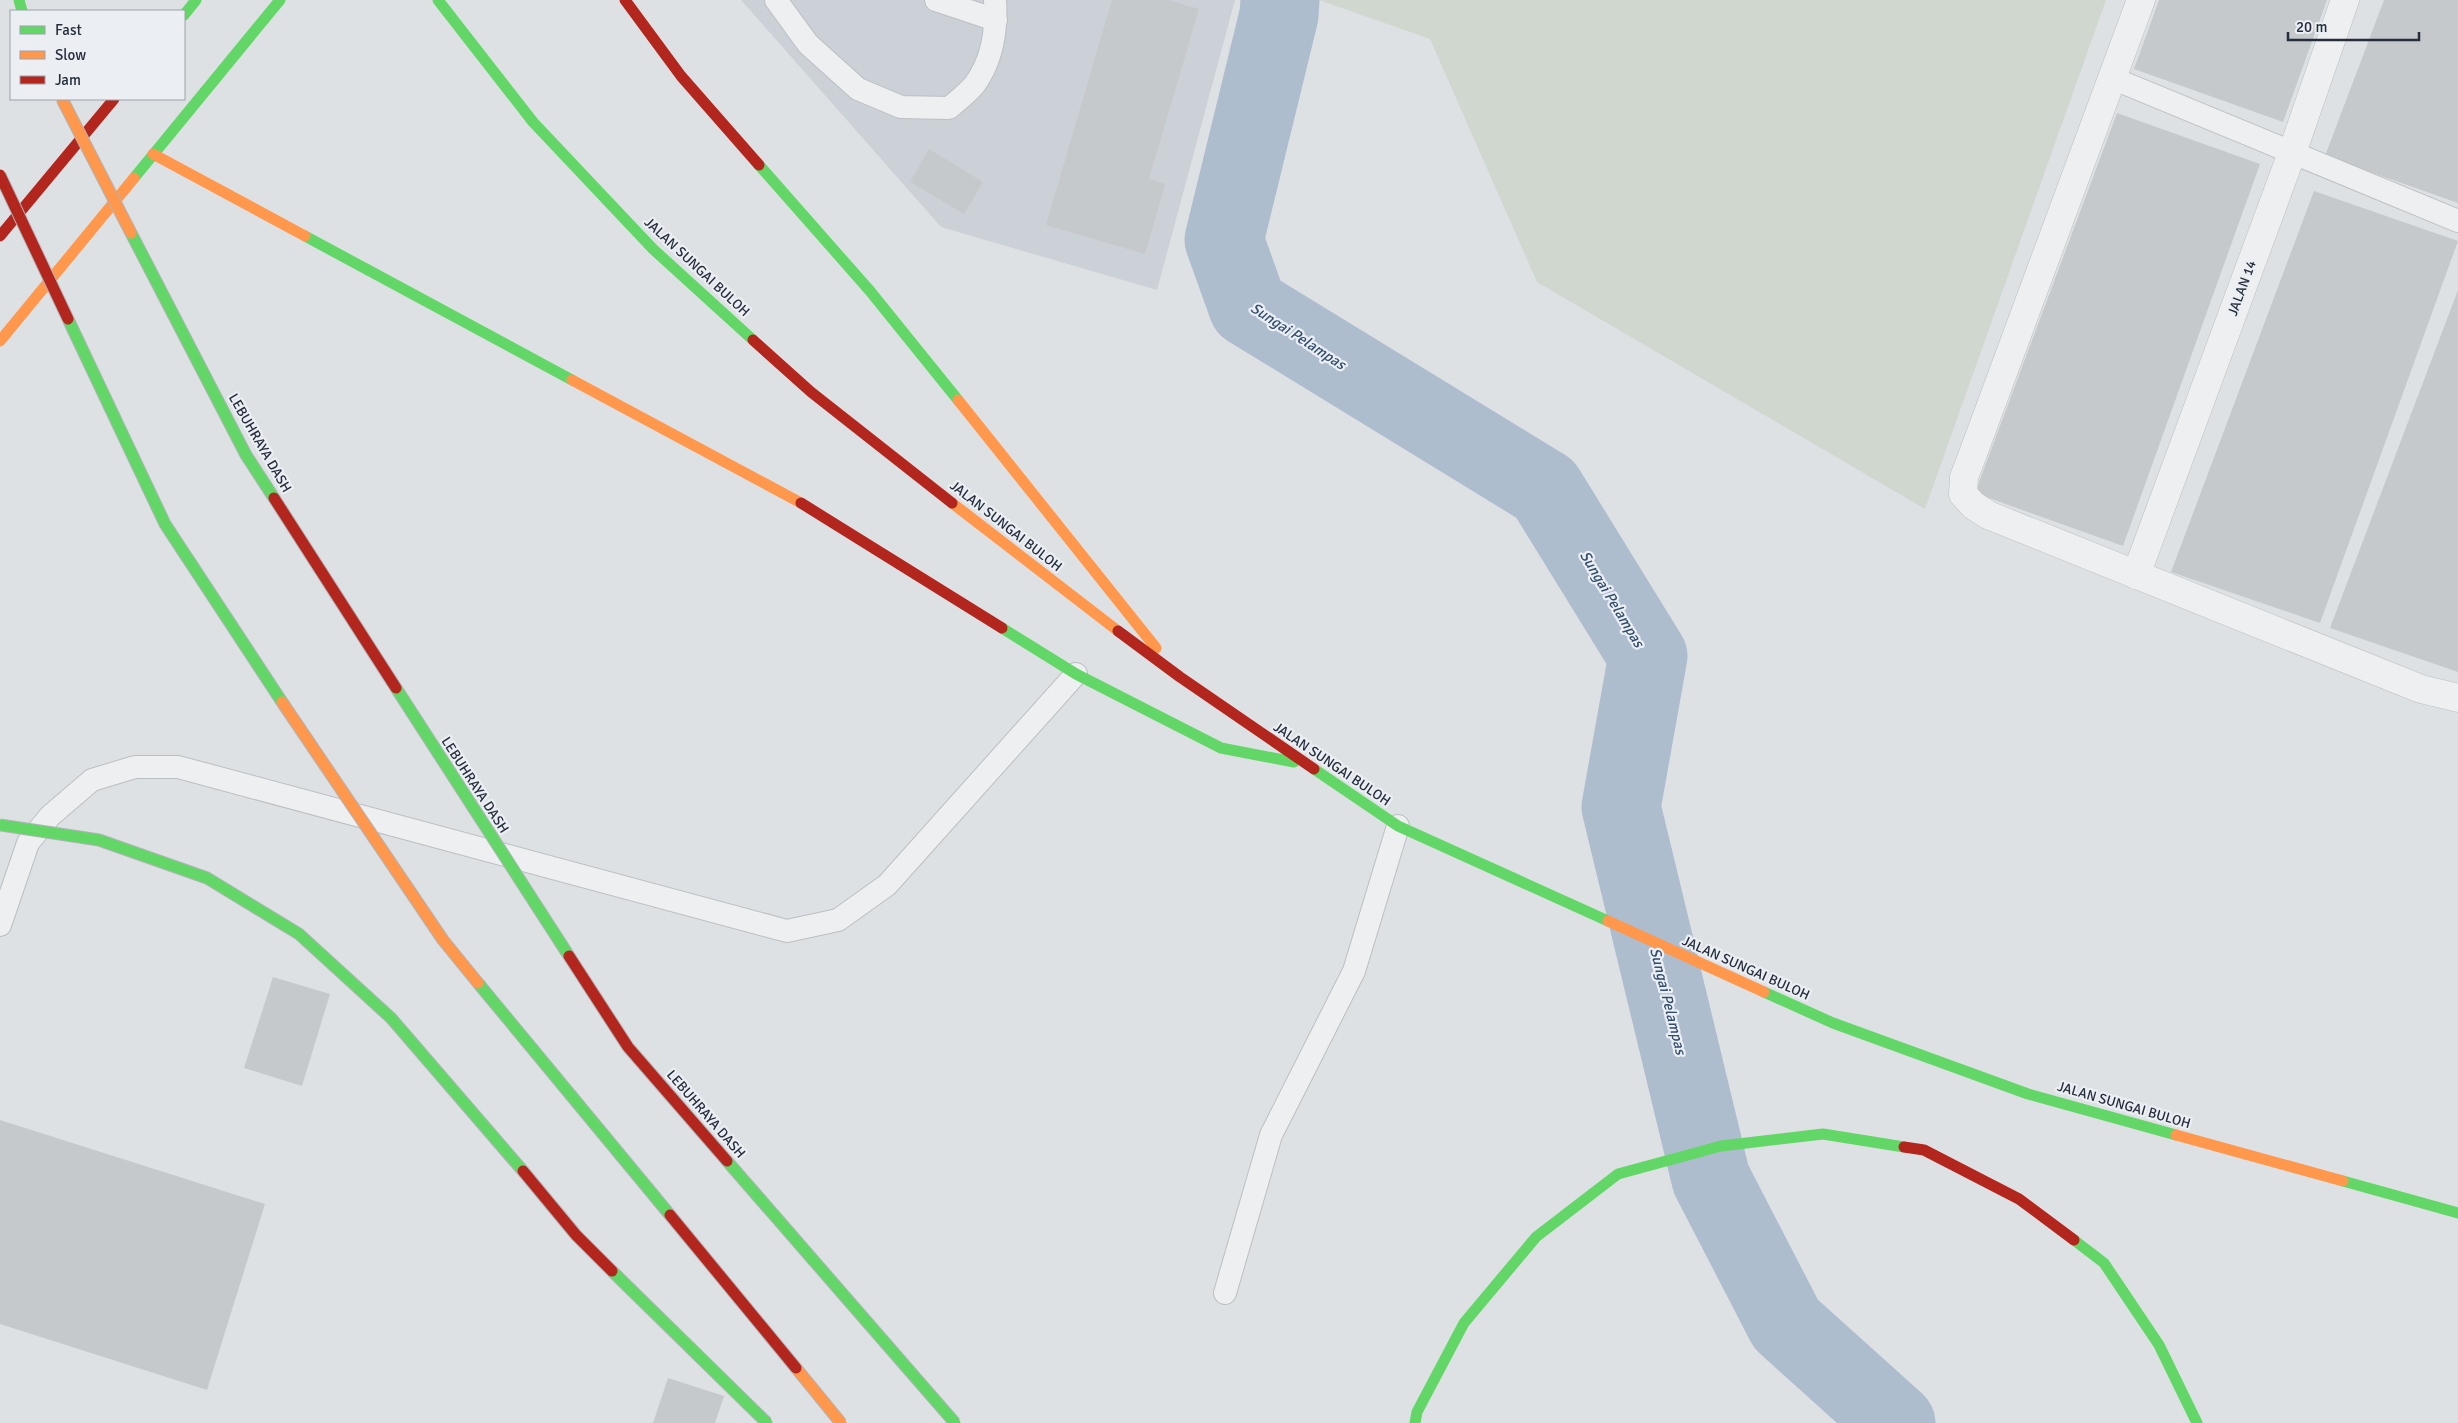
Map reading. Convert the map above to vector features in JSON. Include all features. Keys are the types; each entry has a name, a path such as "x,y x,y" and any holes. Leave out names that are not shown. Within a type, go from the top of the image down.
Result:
{"main road":[{"path":"185,14 196,0"},
{"path":"0,341 280,0"},
{"name":"JALAN SUNGAI BULOH","path":"438,0 533,122 652,248 811,392 1075,600 1180,678 1398,826 1451,852 1833,1023 2028,1094 2458,1213"},
{"path":"625,0 681,76 870,291 1180,678"},
{"name":"LEBUHRAYA DASH","path":"63,100 246,455 628,1047 955,1423"},
{"path":"0,236 113,100"},
{"path":"153,154 806,506 1076,674 1221,748 1303,763"},
{"path":"0,176 165,524 248,652 443,940 841,1423"},
{"path":"0,825 99,840 207,878 299,934 391,1018 461,1097 576,1235 767,1423"},
{"path":"1415,1423 1417,1412 1464,1323 1536,1237 1618,1174 1721,1146 1823,1134 1924,1150 2019,1199 2104,1263 2160,1345 2197,1423"},
{"name":"JALAN SUNGAI BULOH","path":"2422,1204 2458,1204"}],"street":[{"path":"2141,0 1964,477 1963,494 1972,505 1988,515 2136,576 2421,689 2458,698"},
{"name":"JALAN 14","path":"2136,576 2292,152 2345,0"}],"lane":[{"path":"776,0 808,44 858,89 901,107 949,108 974,85 991,56 996,10 936,0"},
{"path":"2112,78 2458,221"},
{"path":"0,925 28,843 50,816 92,780 135,767 178,767 787,931 838,920 887,885 1076,674"},
{"path":"1225,1293 1271,1135 1354,971 1398,826"}],"shaded area":[{"path":"741,0 1235,0 1157,290 941,227"},
{"path":"1319,0 2106,0 1925,509 1537,282 1430,39"}],"building":[{"path":"1112,0 1168,0 1199,9 1149,179 1165,184 1145,254 1046,225"},
{"path":"2159,0 2327,0 2283,122 2134,69"},
{"path":"2384,0 2458,0 2458,203 2325,156"},
{"path":"2117,113 2260,164 2123,546 1975,493"},
{"path":"929,149 983,182 964,214 910,182"},
{"path":"2314,191 2458,241 2320,623 2171,572"},
{"path":"2458,290 2458,672 2330,628"},
{"path":"273,977 330,994 302,1086 244,1068"},
{"path":"0,1120 265,1204 207,1390 0,1324"},
{"path":"668,1378 724,1396 715,1423 653,1423"}],"waterway":[{"name":"Sungai Pelampas","path":"1280,0 1279,15 1224,240 1248,307 1545,489 1648,656 1621,807 1711,1179 1786,1324 1896,1423"}],"traffic: fast":[{"path":"19,0 22,10"},
{"path":"185,14 196,0"},
{"path":"134,178 280,0"},
{"path":"438,0 533,122 653,249 753,340"},
{"path":"759,165 870,291 958,400"},
{"path":"131,233 246,455 274,498"},
{"path":"305,236 572,380"},
{"path":"68,319 165,524 282,702"},
{"path":"1002,628 1076,674 1221,748 1294,762"},
{"path":"396,688 569,956"},
{"path":"1314,769 1398,826 1608,921"},
{"path":"0,825 99,840 207,878 299,934 391,1018 523,1171"},
{"path":"478,983 670,1215"},
{"path":"1764,992 1833,1023 2028,1094 2176,1135"},
{"path":"1415,1423 1417,1412 1464,1323 1536,1237 1618,1174 1721,1146 1823,1134 1904,1147"},
{"path":"727,1161 955,1423"},
{"path":"2343,1181 2458,1213"},
{"path":"2074,1240 2104,1263 2159,1345 2197,1423"},
{"path":"612,1271 767,1423"}],"traffic: slow":[{"path":"63,100 131,233"},
{"path":"153,154 305,236"},
{"path":"0,341 134,178"},
{"path":"572,380 801,503"},
{"path":"958,400 1156,648"},
{"path":"952,503 1118,631"},
{"path":"282,702 443,940 478,983"},
{"path":"1608,921 1764,992"},
{"path":"2176,1135 2343,1181"},
{"path":"796,1368 841,1423"}],"traffic: jam":[{"path":"625,0 681,76 759,165"},
{"path":"0,236 113,100"},
{"path":"0,175 68,319"},
{"path":"753,340 811,392 952,503"},
{"path":"274,498 396,688"},
{"path":"801,503 1002,628"},
{"path":"1118,631 1180,677 1314,769"},
{"path":"569,956 628,1047 727,1161"},
{"path":"1904,1147 1924,1150 2019,1199 2074,1240"},
{"path":"523,1171 576,1235 612,1271"},
{"path":"670,1215 796,1368"}]}
